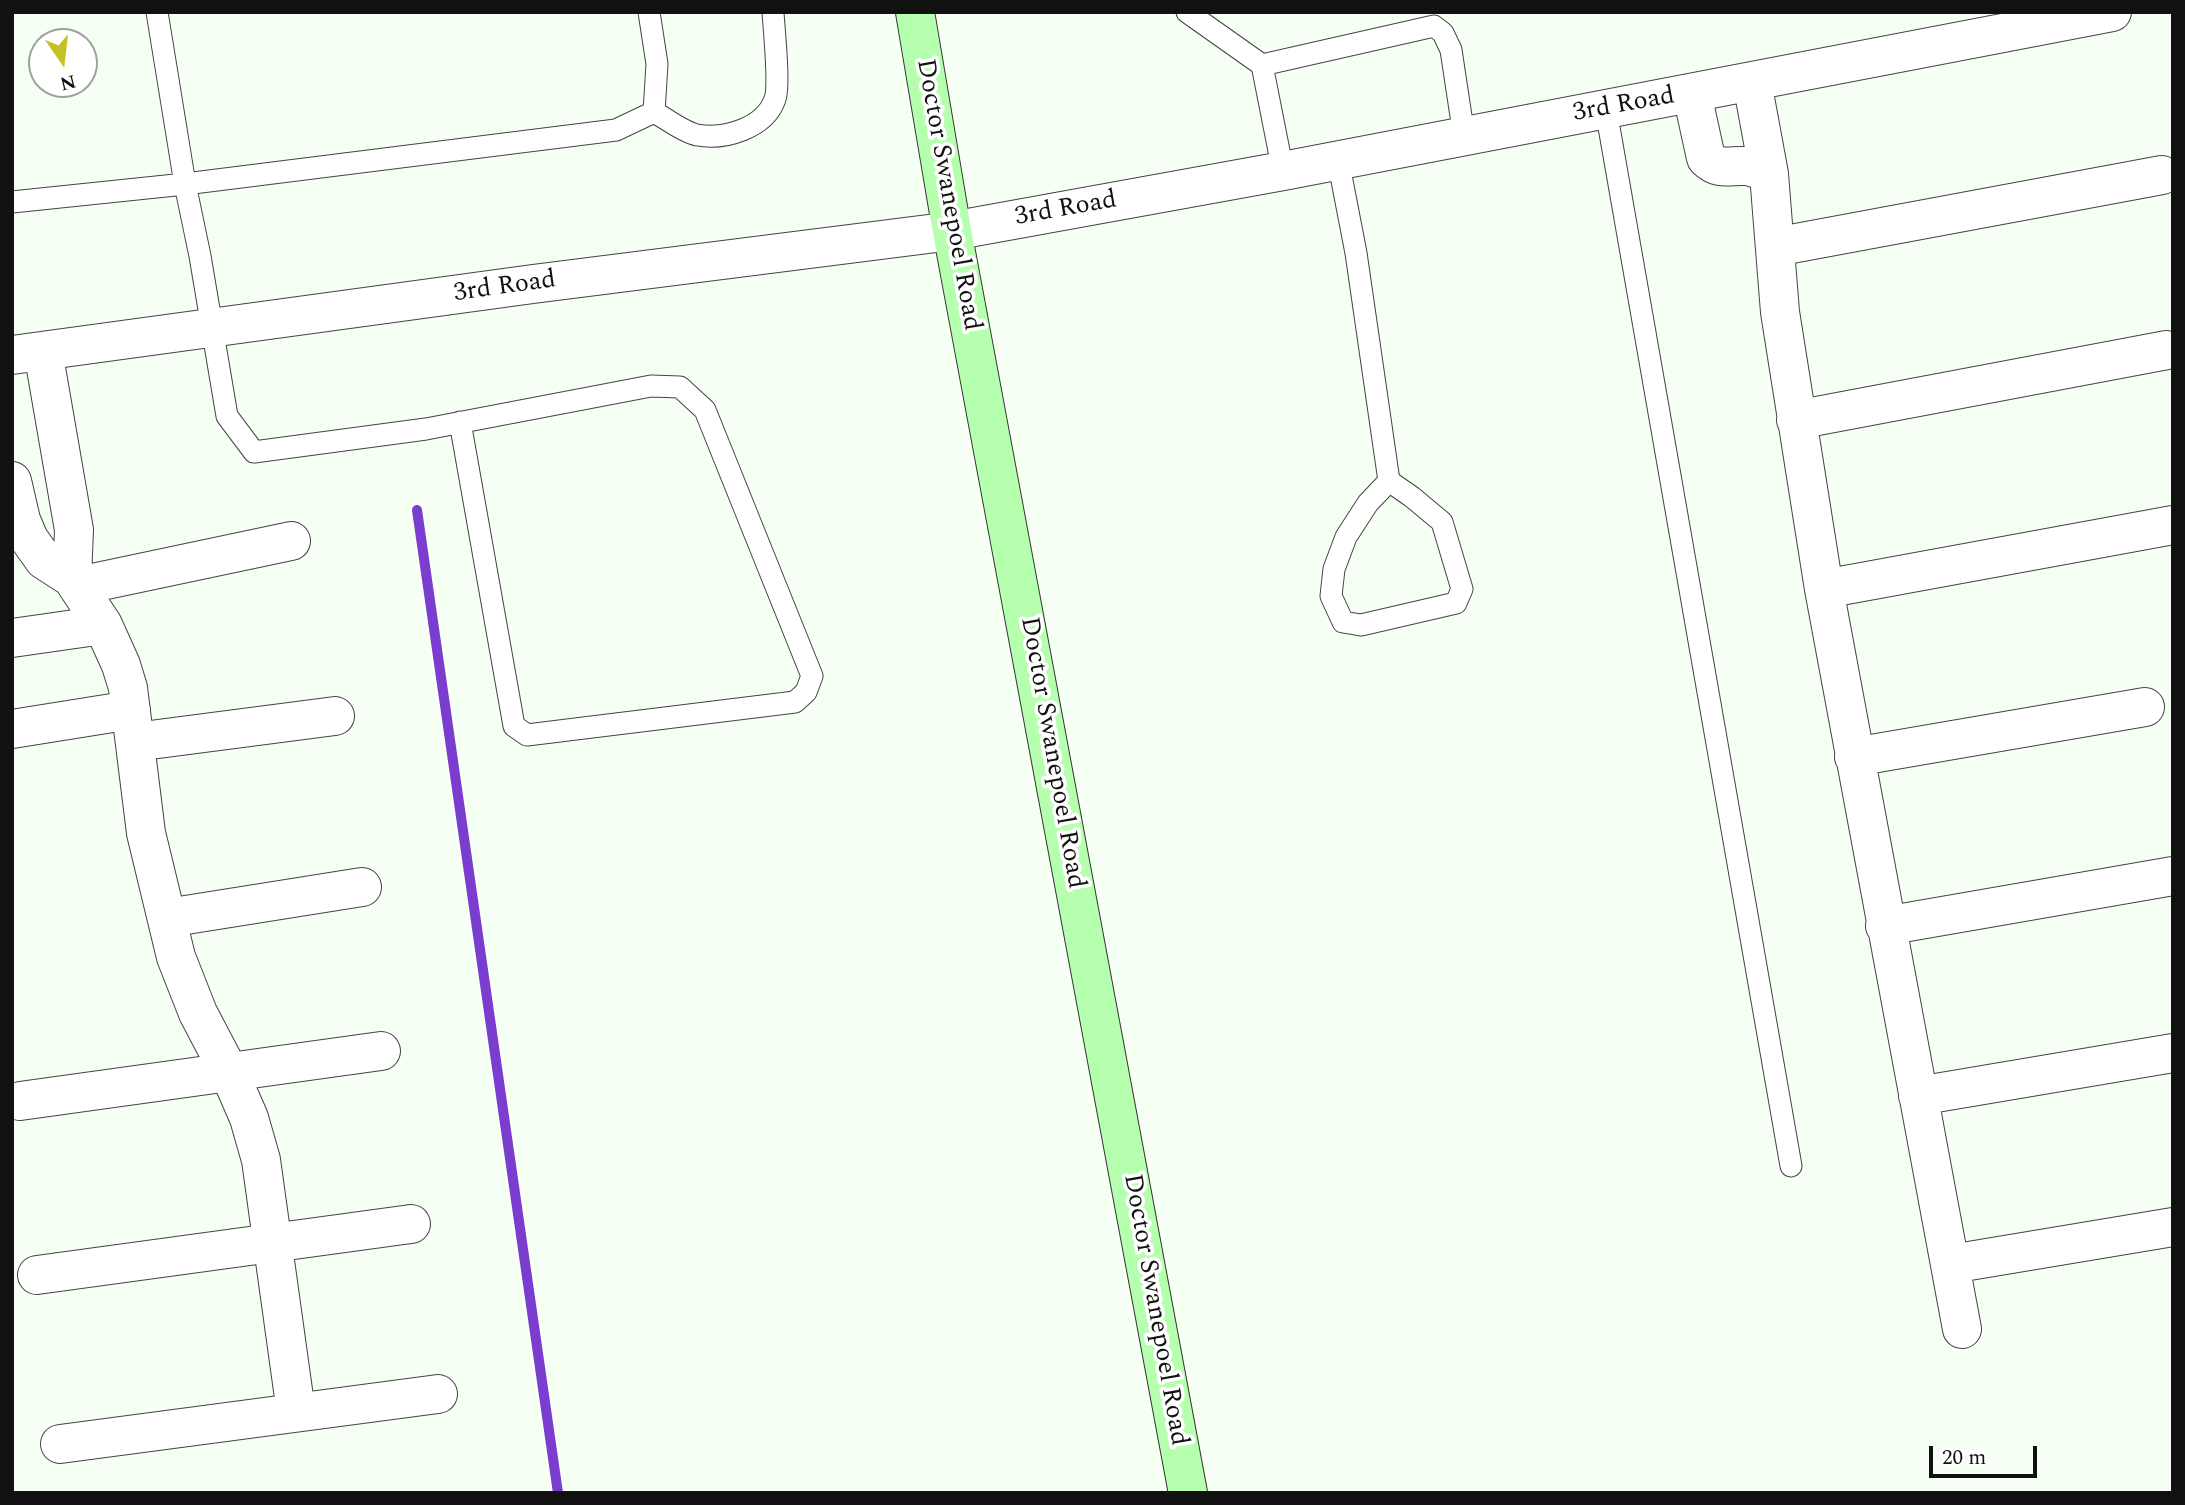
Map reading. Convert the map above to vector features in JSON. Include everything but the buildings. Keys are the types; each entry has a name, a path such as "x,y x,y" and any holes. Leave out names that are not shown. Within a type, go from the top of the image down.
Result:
{"main road":[{"name":"Doctor Swanepoel Road","path":"915,12 952,231 1188,1493"}],"street":[{"name":"3rd Road","path":"28,353 520,285 952,231 1692,94 2087,15"},
{"path":"1752,82 1769,174 1780,312 1824,589 1962,1329"},
{"path":"1692,94 1706,158 1720,168 1747,166 1769,174"},
{"path":"1775,247 2162,175"},
{"path":"1796,420 2167,350"},
{"path":"28,353 74,530 75,582"},
{"path":"12,481 21,520 29,539 44,559 75,582 103,625 121,664 133,726 146,833 176,957 198,1013 229,1072 249,1118 261,1160 296,1412"},
{"path":"1824,589 2173,525"},
{"path":"75,582 291,541"},
{"path":"12,638 103,625"},
{"path":"1854,757 2145,706"},
{"path":"12,729 335,716"},
{"path":"1885,926 2173,876"},
{"path":"167,918 362,887"},
{"path":"20,1101 381,1051"},
{"path":"1918,1096 2173,1053"},
{"path":"37,1275 411,1224"},
{"path":"1951,1264 2173,1227"},
{"path":"60,1444 438,1394"}],"lane":[{"path":"157,12 227,416 254,452 426,429 460,422 651,386 680,387 705,410 812,676 806,692 795,702 527,735 514,726 460,422"},
{"path":"649,12 657,64 654,112"},
{"path":"654,112 695,134 724,137 767,116 776,97 773,12"},
{"path":"1187,12 1262,65 1283,171"},
{"path":"1262,65 1434,26 1443,33 1451,50 1464,136"},
{"path":"1606,110 1791,1166"},
{"path":"12,202 185,184 616,130 654,112"},
{"path":"1338,160 1356,253 1389,481 1442,523 1462,589 1456,603 1361,625 1343,622 1331,596 1334,569 1346,537 1368,503 1389,481"}],"waterway":[{"path":"417,510 558,1493"}]}
